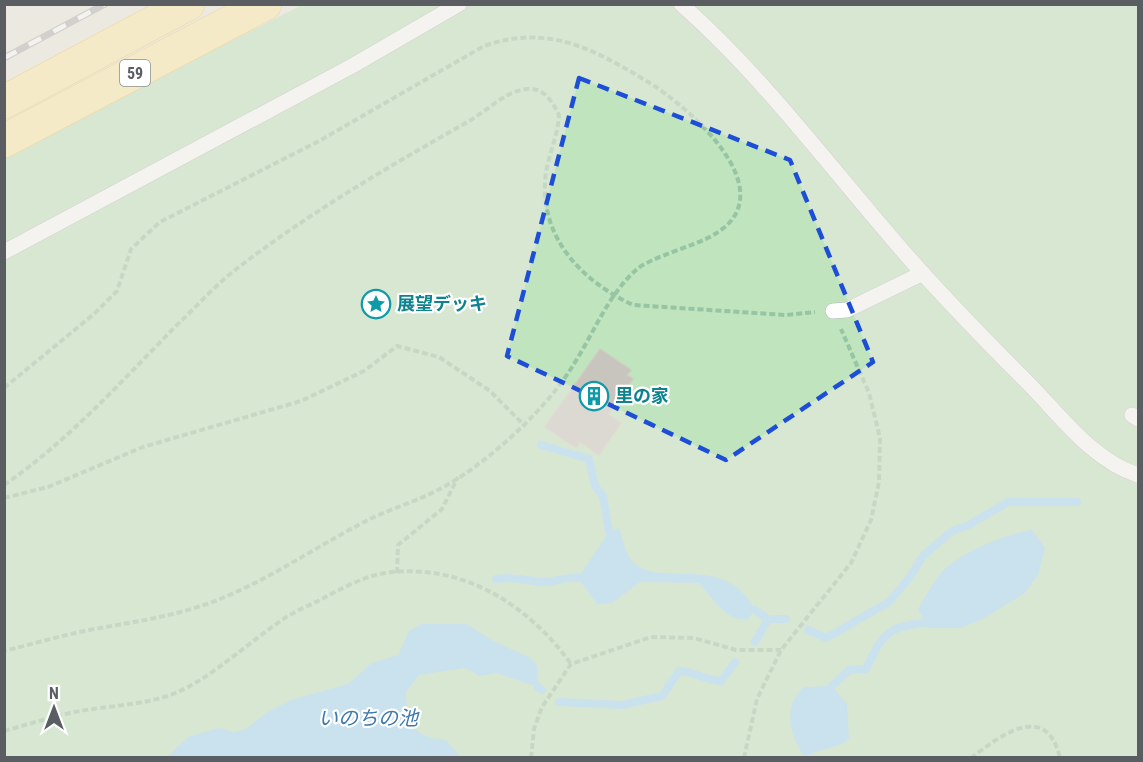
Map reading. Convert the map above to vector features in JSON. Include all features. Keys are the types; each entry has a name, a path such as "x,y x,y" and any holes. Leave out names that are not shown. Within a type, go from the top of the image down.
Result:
{"main road":[{"name":"59","path":"4,102 188,4"},
{"name":"59","path":"4,141 265,4"}],"lane":[{"path":"4,252 352,66 459,4"},
{"path":"681,4 708,28 760,83 923,273 1100,456 1118,468 1138,474"},
{"path":"833,311 847,310 923,273"}],"path":[{"path":"4,388 85,322 117,291 131,249 160,222 319,141 484,46 510,37 549,37 581,45 652,84 694,115 738,174 742,195 735,217 717,234 637,268 607,304 572,368 547,401 490,455 439,490 372,518 258,582 214,601 172,615 89,630 4,651"},
{"path":"4,485 27,469 77,423 229,275 356,185 481,114 509,94 535,90 549,96 559,115 545,182 548,213 559,246 586,277 615,297 633,305 712,312 786,315 833,311 869,393 880,438 879,482 871,520 851,563 781,650 757,699 744,758"},
{"path":"4,498 48,487 143,447 301,401 330,390 364,371 397,346 439,357 490,391 524,425"},
{"path":"397,573 398,545 441,509 458,476"},
{"path":"4,731 71,713 138,704 168,696 190,686 284,618 354,582 385,573 435,573 460,577 485,588 535,621 572,664"},
{"path":"531,758 534,729 542,707 572,664 651,637 694,638 736,650 781,650"},
{"path":"971,758 1009,730 1024,725 1043,729 1057,746 1060,758"}],"highlighted area":[{"path":"579,78 790,160 873,362 726,460 507,356"}],"green space":[{"path":"302,5 1138,5 1138,757 5,758 5,157"}],"water":[{"path":"619,528 630,558 641,568 656,572 708,576 725,581 741,591 755,610 748,619 733,617 720,608 699,583 640,582 612,603 597,604 578,578 609,532"},
{"path":"1032,530 1045,548 1038,575 1025,593 983,619 960,628 928,628 918,609 941,573 970,552 1009,536"},
{"name":"いのちの池","path":"421,624 467,624 493,641 531,658 537,666 538,687 497,673 480,676 465,668 419,675 406,692 410,720 419,732 426,736 446,740 461,757 167,757 188,737 219,728 234,732 246,729 266,713 291,700 348,684 372,663 398,655 409,631"},
{"path":"832,686 847,704 849,739 842,744 804,756 792,730 790,711 793,703 804,687"}],"building":[{"name":"里の家","path":"600,349 631,370 627,375 633,379 608,414 621,423 599,455 580,442 576,448 545,427"}],"waterway":[{"path":"541,445 589,459 595,486 603,496 609,532"},
{"path":"808,630 826,638 889,602 910,577 923,556 952,531 967,526 1008,502 1077,502"},
{"path":"496,579 514,578 544,582 578,578"},
{"path":"755,610 768,619 786,619"},
{"path":"755,642 768,619"},
{"path":"832,686 849,670 866,669 887,634 912,624 925,623"},
{"path":"559,702 622,705 662,696 679,671 721,681 735,662"},
{"path":"538,687 542,690"}],"railway":[{"path":"4,58 105,4"}],"place":[{"name":"展望デッキ","path":"376,304"},
{"name":"里の家","path":"594,396"}]}
